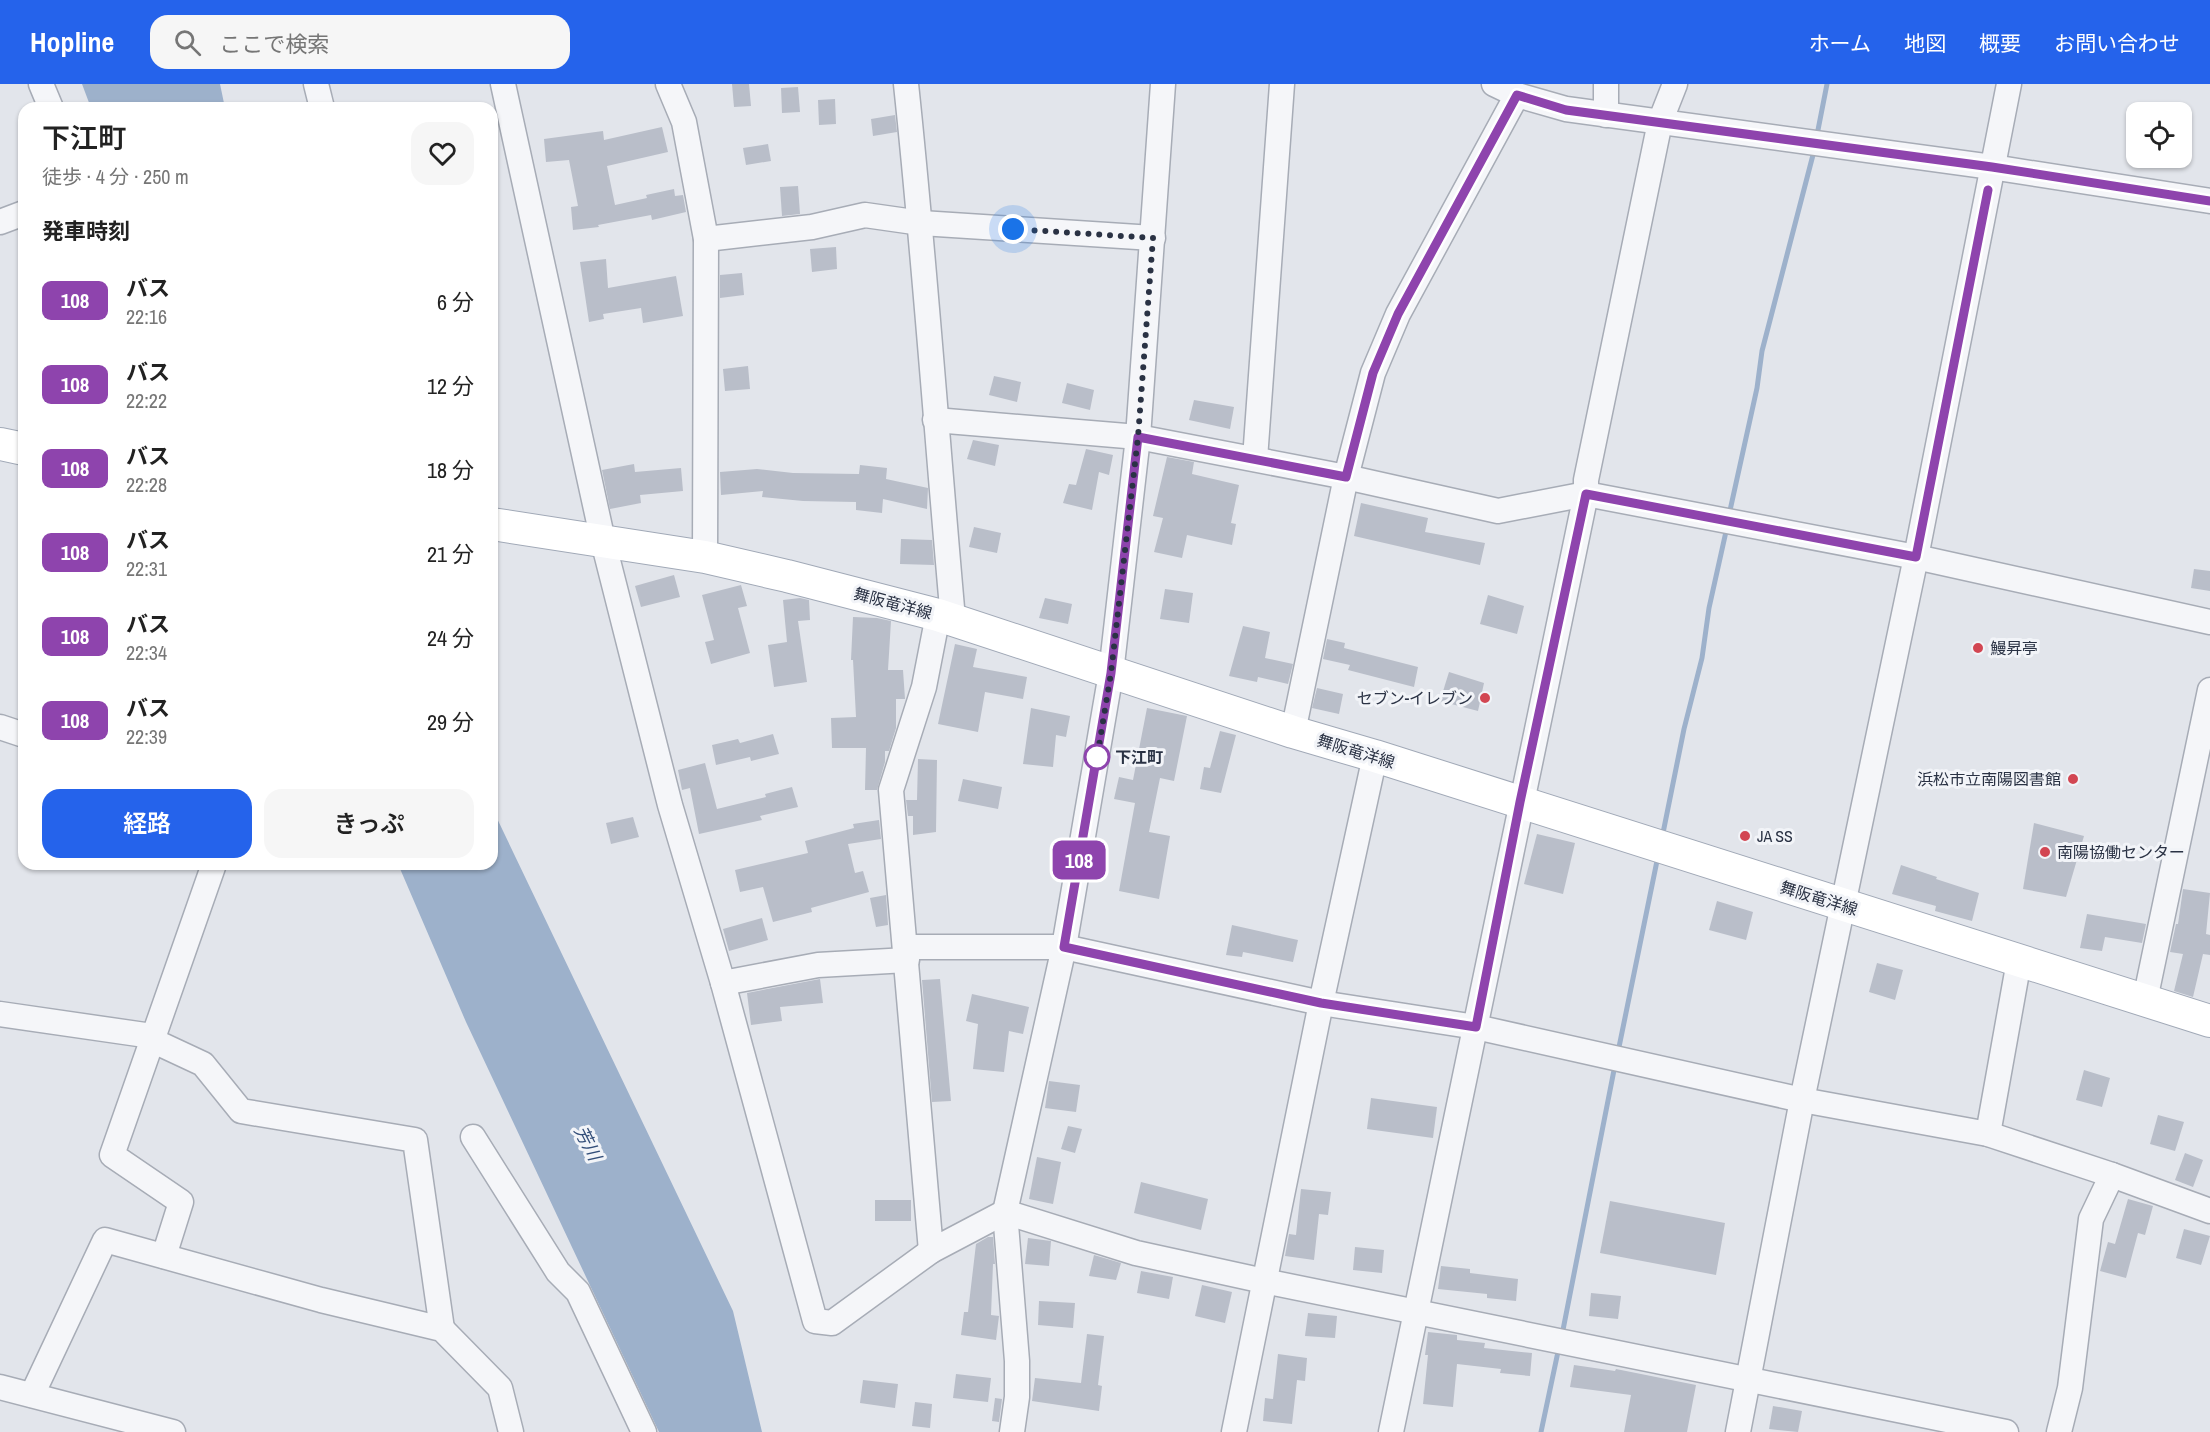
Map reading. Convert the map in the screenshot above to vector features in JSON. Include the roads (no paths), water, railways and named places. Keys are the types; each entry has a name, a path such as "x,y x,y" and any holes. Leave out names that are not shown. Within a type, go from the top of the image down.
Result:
{"main road":[{"path":"0,444 18,448"},
{"name":"舞阪竜洋線","path":"498,525 705,557 945,617 1293,732 1375,756 2210,1022"}],"street":[{"path":"41,84 48,102"},
{"path":"316,84 320,102"},
{"path":"503,84 603,540 670,805 723,984 815,1321 832,1323 931,1251 1005,1212 1136,1253 2007,1432"},
{"path":"668,84 684,122 706,239 705,557"},
{"path":"906,84 921,223 935,420 945,617 891,790 931,1251"},
{"path":"1012,1432 1017,1397 1017,1361 1005,1212 1064,947 1111,673 1138,437 1163,84"},
{"path":"1255,459 1282,84"},
{"path":"1494,84 1517,95 1566,110 1992,167 2210,201"},
{"path":"1606,84 1606,114"},
{"path":"1391,1432 1476,1027 1520,802 1586,494 1586,480 1660,122 1675,84"},
{"path":"1738,1432 1802,1100 1916,557 2009,84"},
{"path":"1293,732 1346,477 1373,373 1398,314 1517,95"},
{"path":"0,222 18,215"},
{"path":"706,239 812,227 865,215 921,223 1153,238"},
{"path":"935,420 1138,437 1346,477 1498,511 1586,494 1916,557 2210,622"},
{"path":"2145,1000 2210,690"},
{"path":"0,727 18,733"},
{"path":"1234,1432 1321,1003 1375,756"},
{"path":"164,1256 181,1202 112,1155 212,870"},
{"path":"723,984 818,965 906,954 1064,947 1321,1003 1476,1027 1802,1100 1988,1134 2112,1174 2210,1211"},
{"path":"1988,1134 2019,961"},
{"path":"0,1014 152,1036 158,1043 203,1064 241,1111 415,1140 442,1329"},
{"path":"472,1137 558,1272 578,1292 644,1432"},
{"path":"2059,1432 2070,1388 2091,1219 2112,1174"},
{"path":"32,1395 105,1240 321,1300 442,1329 500,1388 511,1432"},
{"path":"0,1387 32,1395 103,1423 173,1432"}],"water":[{"path":"82,84 220,84 224,102 89,102"},
{"name":"芳川","path":"498,821 733,1311 762,1432 659,1432 466,1022 401,870 498,870"}],"waterway":[{"path":"1817,135 1827,84"},
{"path":"1729,515 1757,388 1762,351 1814,151"},
{"path":"1662,838 1684,729 1702,658 1709,608 1727,527"},
{"path":"1618,1052 1658,856"},
{"path":"1562,1335 1615,1065"},
{"path":"1541,1432 1559,1347"}],"place":[{"name":"鰻昇亭","path":"1978,648"},
{"name":"セブン-イレブン","path":"1485,698"},
{"name":"下江町","path":"1097,757"},
{"name":"浜松市立南陽図書館","path":"2073,779"},
{"name":"JA SS","path":"1745,836"},
{"name":"南陽協働センター","path":"2045,852"}]}
